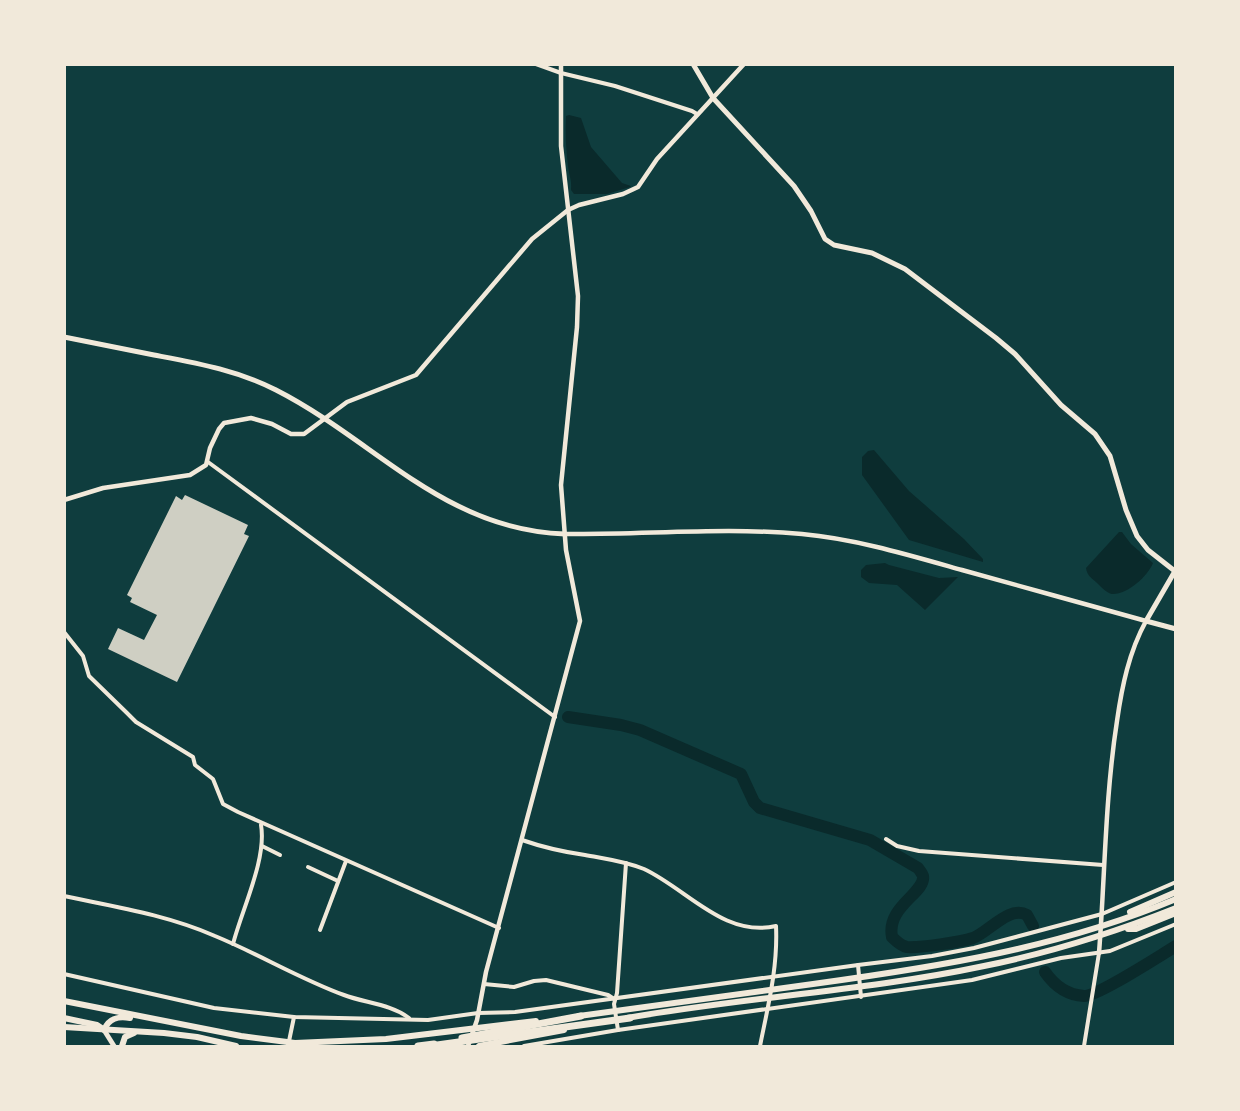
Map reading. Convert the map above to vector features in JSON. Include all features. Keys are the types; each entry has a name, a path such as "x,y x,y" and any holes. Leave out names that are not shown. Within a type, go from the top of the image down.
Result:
{"highway":[{"path":"1121,919 1126,914 1176,892"},
{"path":"104,1030 108,1023 118,1016 286,1042 337,1042 459,1031 953,963 1053,941 1176,899"},
{"path":"430,1047 957,971 1038,954 1122,928 1176,908"},
{"path":"1122,928 1136,928 1176,913"},
{"path":"64,1000 211,1030"},
{"path":"418,1047 581,1016"},
{"path":"64,1018 97,1025 104,1030"},
{"path":"480,1047 630,1018"},
{"path":"64,1027 149,1031 183,1035 236,1047"},
{"path":"122,1047 125,1037 133,1033 183,1035"}],"main road":[{"path":"693,64 713,98 763,153 784,172 803,198 821,233 829,243 872,253 900,265 1015,354 1060,405 1090,428 1110,456 1126,510 1137,536 1148,550 1175,572 1146,621 1176,629"},
{"path":"64,337 235,372 278,391 441,498 472,514 505,526 528,531 565,534"},
{"path":"104,1030 114,1047"}],"street":[{"path":"536,64 561,73 615,86 697,114"},
{"path":"468,1047 477,1020 484,984 579,621 566,550 561,485 578,296 561,146 561,64"},
{"path":"64,500 103,488 190,475 203,469 208,462 210,448 224,423 243,418 259,419 284,432 298,434 310,430 347,402 416,375 532,239 568,210 633,190 645,178 657,159 744,64"},
{"path":"208,462 555,717"},
{"path":"565,534 752,532 802,534 847,540 1146,621 1132,653 1121,697 1113,748 1103,865 1100,943 1093,1001 1084,1047"},
{"path":"64,632 83,656 90,678 136,722 193,756 195,765 213,779 223,804 261,824 499,928"},
{"path":"233,944 259,863 263,835 261,824"},
{"path":"886,839 897,846 919,851 1103,865"},
{"path":"522,840 567,852 627,862 659,877 733,924 749,928 776,926 777,948 774,978 771,983 760,1047"},
{"path":"262,846 280,855"},
{"path":"320,930 346,861"},
{"path":"617,1029 614,1002 617,993 627,862"},
{"path":"308,867 338,881"},
{"path":"64,974 214,1008 294,1018 428,1020 478,1013 515,1012 614,1002 858,965 920,958 974,948 1102,916 1176,882"},
{"path":"64,896 123,907 180,922 344,995 386,1007 410,1018"},
{"path":"524,1047 617,1029 972,980 1061,958 1120,948 1176,924"},
{"path":"858,965 861,995"},
{"path":"484,984 513,987 546,980 608,994 614,1002"},
{"path":"288,1047 294,1018"},
{"path":"472,1037 480,1047"}],"water":[{"path":"566,116 581,118 591,147 622,183 630,187 607,194 574,194 571,190 566,147"},
{"path":"874,450 909,491 964,539 983,559 983,562 909,540 862,475 862,457 868,451"},
{"path":"1119,532 1122,532 1131,544 1153,563 1136,584 1124,591 1112,594 1090,577 1086,568"},
{"path":"885,563 939,578 958,577 925,610 897,585 869,583 861,577 861,570 866,565"}],"building":[{"path":"185,495 248,525 244,534 249,536 177,682 108,649 118,628 144,640 157,615 130,602 132,598 127,595 176,496 182,500"}],"waterway":[{"path":"568,717 640,730 741,774 754,802 760,808 870,840 918,868 923,875 922,882 900,909 892,926 892,937 903,946 930,946 973,938 1006,916 1013,914 1027,915 1033,926"},
{"path":"1045,972 1062,988 1072,994 1084,996 1115,983 1176,946"}]}
